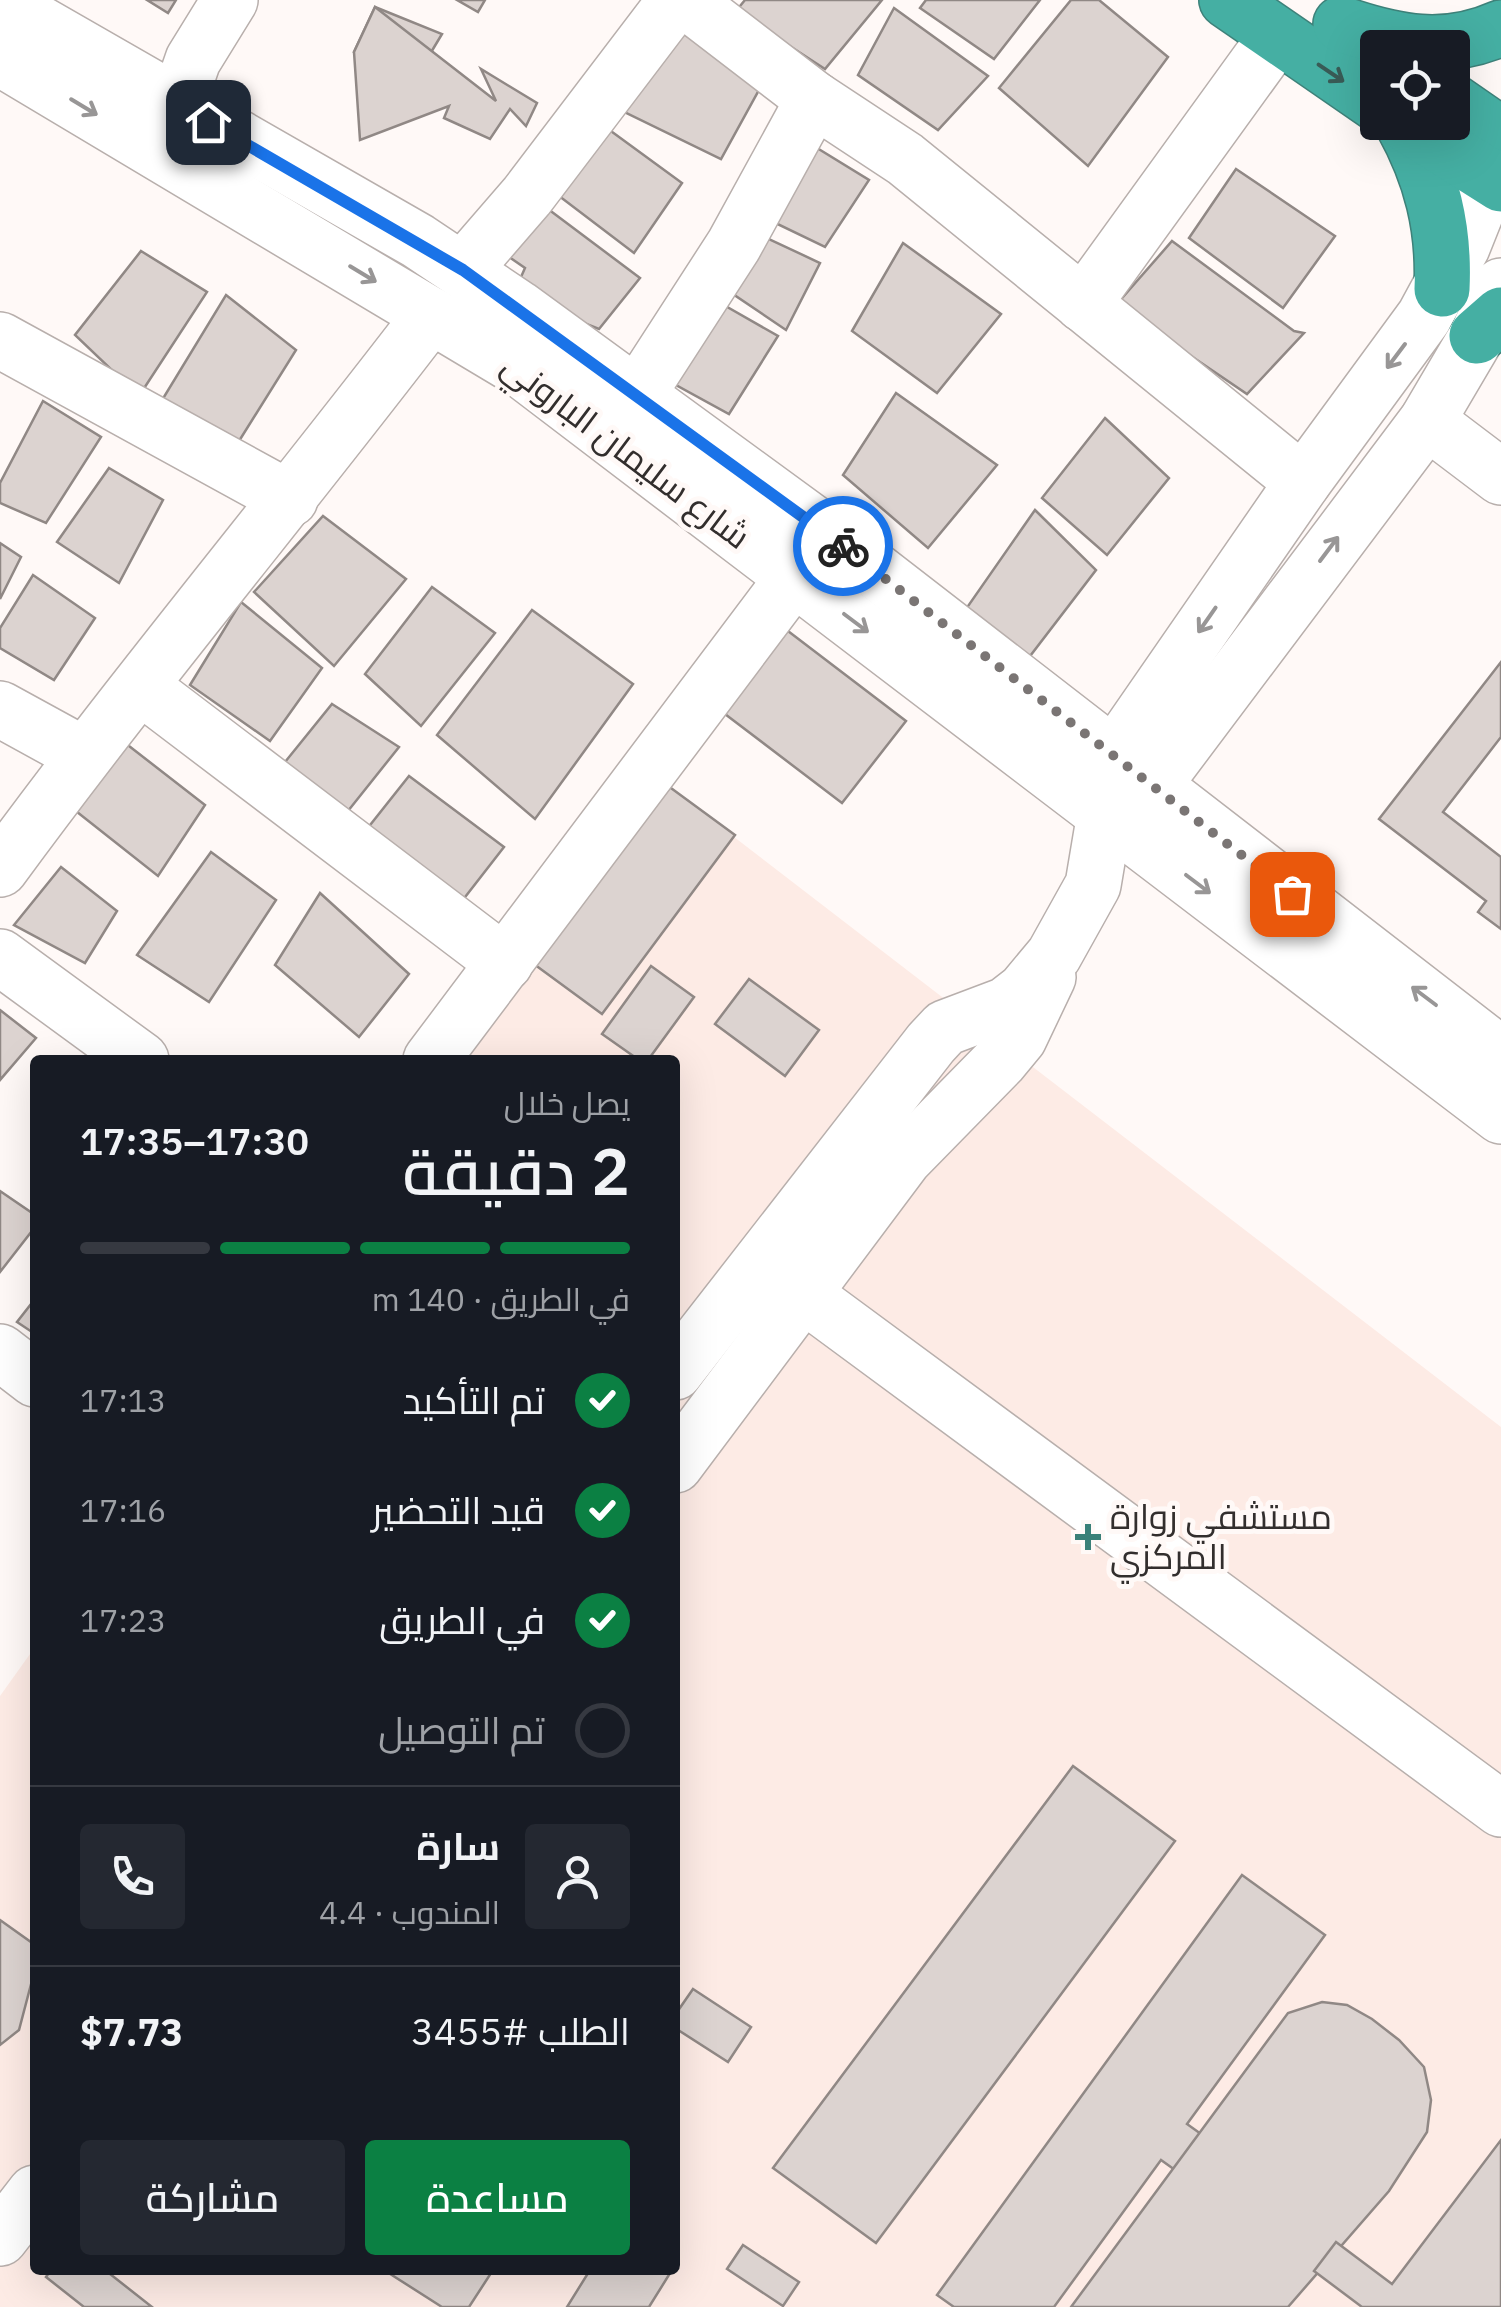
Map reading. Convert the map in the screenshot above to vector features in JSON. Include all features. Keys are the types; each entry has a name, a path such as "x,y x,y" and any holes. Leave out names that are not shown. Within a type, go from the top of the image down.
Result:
{"highway":[{"path":"1227,0 1387,40 1435,44 1483,36 1501,28"},
{"path":"1324,27 1360,78"},
{"path":"1470,124 1498,161"},
{"path":"1413,140 1432,185 1443,254 1442,290"},
{"path":"1447,140 1498,161"}],"street":[{"path":"169,129 193,60 230,0"},
{"path":"463,270 527,196 676,0"},
{"path":"685,0 814,100 904,159 1302,482"},
{"name":"شارع سليمان الباروني","path":"0,1 169,129 431,316 519,368 1501,1116"},
{"path":"1083,304 1324,27"},
{"name":"شارع سليمان الباروني","path":"0,58 169,129 463,270 848,550 1501,1055"},
{"path":"638,395 734,245 814,100"},
{"path":"1134,769 1302,482 1442,290 1498,161"},
{"path":"680,1366 932,1043 957,1022 1006,1006 1054,955 1093,885 1119,824 1110,774 1134,769 1427,421 1489,326 1501,286"},
{"path":"0,869 84,755 431,316"},
{"path":"0,340 290,499"},
{"path":"1427,421 1501,476"},
{"path":"435,1055 794,576"},
{"path":"140,686 504,963"},
{"path":"0,709 84,755"},
{"path":"680,1458 904,1158 1019,1038 1046,983 1054,955"},
{"path":"0,957 133,1055"},
{"path":"803,1294 1501,1809"},
{"path":"0,1352 30,1375"},
{"path":"0,2238 30,2199"}],"shaded area":[{"name":"مستشفي زوارة المركزي","path":"660,780 1501,1427 1501,2307 0,2307 0,1696 30,1654 30,2275 680,2275 680,1055 462,1055"}],"building":[{"path":"147,0 176,0 168,13"},
{"path":"457,0 485,0 478,12"},
{"path":"745,0 882,0 825,69 736,11"},
{"path":"926,0 1040,0 994,59 920,8"},
{"path":"1071,0 1099,0 1168,57 1088,166 999,88"},
{"path":"375,7 442,34 412,84 354,52"},
{"path":"375,7 496,101 481,69 537,103 526,126 510,109 490,139 444,118 449,106 360,140 354,52"},
{"path":"894,8 988,76 938,130 858,75"},
{"path":"669,23 760,88 721,159 606,103"},
{"path":"604,126 682,183 634,253 538,180"},
{"path":"804,140 869,180 825,247 763,217"},
{"path":"1236,169 1335,236 1283,308 1189,238"},
{"path":"536,200 640,278 599,329 513,295 525,268 499,250"},
{"path":"754,232 820,263 786,330 724,288"},
{"path":"1172,241 1294,331 1304,333 1247,394 1116,305"},
{"path":"903,243 1001,314 937,393 852,331"},
{"path":"141,251 207,292 139,396 75,335"},
{"path":"226,295 296,350 234,449 156,410"},
{"path":"715,300 778,336 729,414 665,379"},
{"path":"896,393 997,465 928,548 843,475"},
{"path":"43,401 101,437 46,523 0,503 0,483"},
{"path":"1105,418 1169,478 1107,555 1042,498"},
{"path":"109,468 163,500 119,583 57,542"},
{"path":"1035,510 1096,570 1027,660 959,619"},
{"path":"323,516 406,579 334,666 254,592"},
{"path":"0,543 21,557 0,599"},
{"path":"33,575 95,618 54,680 0,648 0,628"},
{"path":"432,587 495,633 421,726 365,674"},
{"path":"241,602 322,668 270,741 190,685"},
{"path":"532,610 633,684 535,819 437,735"},
{"path":"784,628 906,721 842,803 721,711"},
{"path":"1501,662 1501,737 1443,812 1501,857 1501,929 1478,912 1486,901 1379,819"},
{"path":"332,704 399,747 344,816 285,762"},
{"path":"120,739 205,805 158,876 72,808"},
{"path":"409,776 504,847 455,910 359,839"},
{"path":"660,780 735,835 602,1014 527,959"},
{"path":"211,852 276,900 209,1002 137,955"},
{"path":"61,867 117,911 85,963 14,925"},
{"path":"320,893 409,974 359,1037 275,965"},
{"path":"651,966 694,997 652,1055 632,1055 602,1034"},
{"path":"749,979 819,1030 785,1076 715,1024"},
{"path":"0,1010 36,1038 0,1080"},
{"path":"0,1191 30,1212 30,1233 0,1272"},
{"path":"30,1305 30,1331 17,1322"},
{"path":"1073,1766 1175,1841 876,2243 773,2168"},
{"path":"1242,1875 1325,1935 1187,2124 1257,2174 1231,2210 1161,2160 1054,2307 954,2307 937,2295"},
{"path":"0,1920 30,1941 30,1988 19,2030 0,2045"},
{"path":"693,1989 751,2027 728,2062 680,2031 680,2008"},
{"path":"1322,2002 1347,2005 1372,2019 1424,2067 1431,2100 1427,2132 1389,2191 1288,2307 1071,2307 1288,2013"},
{"path":"1501,2140 1501,2307 1362,2307 1314,2271 1336,2242 1392,2284"},
{"path":"743,2245 799,2282 783,2306 727,2269"},
{"path":"111,2275 152,2307 84,2307 46,2277"},
{"path":"392,2275 490,2275 469,2307 442,2307"},
{"path":"587,2275 669,2275 649,2307 567,2307"}],"way so far":[{"path":"843,546 1292,894"}],"place":[{"name":"مستشفي زوارة المركزي","path":"1088,1537"}],"route":[{"path":"208,122 463,270 843,546"}]}
